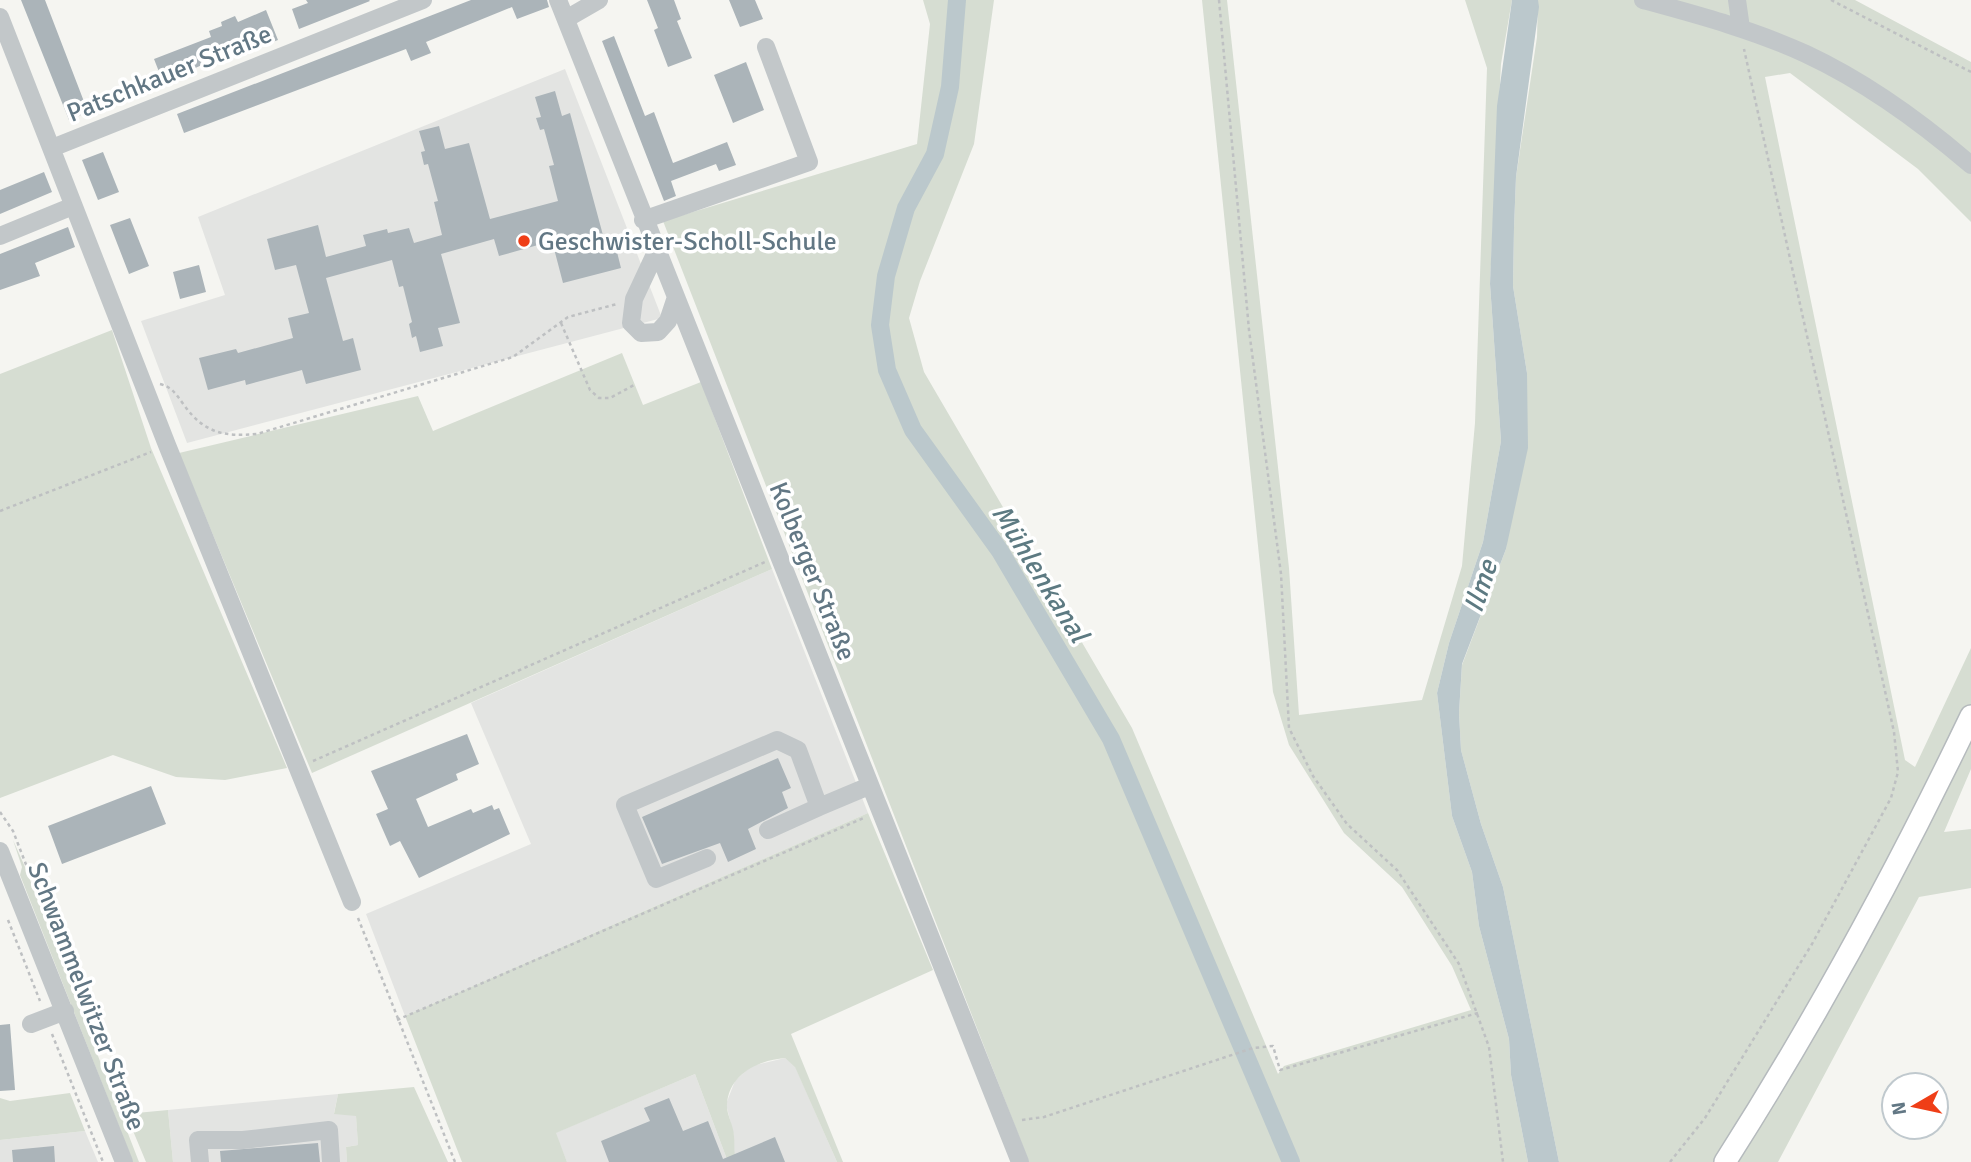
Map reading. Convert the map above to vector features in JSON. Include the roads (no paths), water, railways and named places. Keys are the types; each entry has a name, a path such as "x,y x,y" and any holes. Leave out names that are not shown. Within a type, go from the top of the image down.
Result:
{"main road":[{"path":"1725,1162 1860,936 1914,834 1971,716"}],"street":[{"name":"Patschkauer Straße","path":"52,148 423,0"},
{"name":"Kolberger Straße","path":"558,0 643,220 780,556 879,812 1020,1162"},
{"path":"566,19 598,0"},
{"path":"1643,0 1741,28 1807,54 1891,102 1971,165"},
{"path":"1737,0 1741,28"},
{"path":"0,18 121,321 167,445 352,902"},
{"path":"643,220 809,162 766,47"},
{"path":"0,236 73,206"},
{"path":"656,252 634,299 631,323 641,333 658,332 668,321 676,300"},
{"path":"708,858 656,879 625,806 777,740 798,750 819,807"},
{"path":"768,830 869,786"},
{"name":"Schwammelwitzer Straße","path":"0,850 124,1162"},
{"path":"32,1024 65,1011"},
{"path":"200,1162 198,1140 243,1140 329,1130 331,1162"}],"water":[{"name":"Ilme","path":"1512,0 1538,0 1539,7 1516,177 1514,228 1513,286 1527,373 1528,448 1506,549 1462,664 1459,713 1461,750 1481,824 1503,887 1559,1162 1528,1162 1511,1075 1509,1039 1479,926 1472,872 1452,816 1437,693 1449,643 1483,542 1501,441 1490,284 1497,106"}],"waterway":[{"name":"Mühlenkanal","path":"957,0 950,87 935,154 906,208 886,276 880,325 887,370 913,430 1000,551 1111,739 1291,1162"}],"place":[{"name":"Geschwister-Scholl-Schule","path":"524,241"}]}
